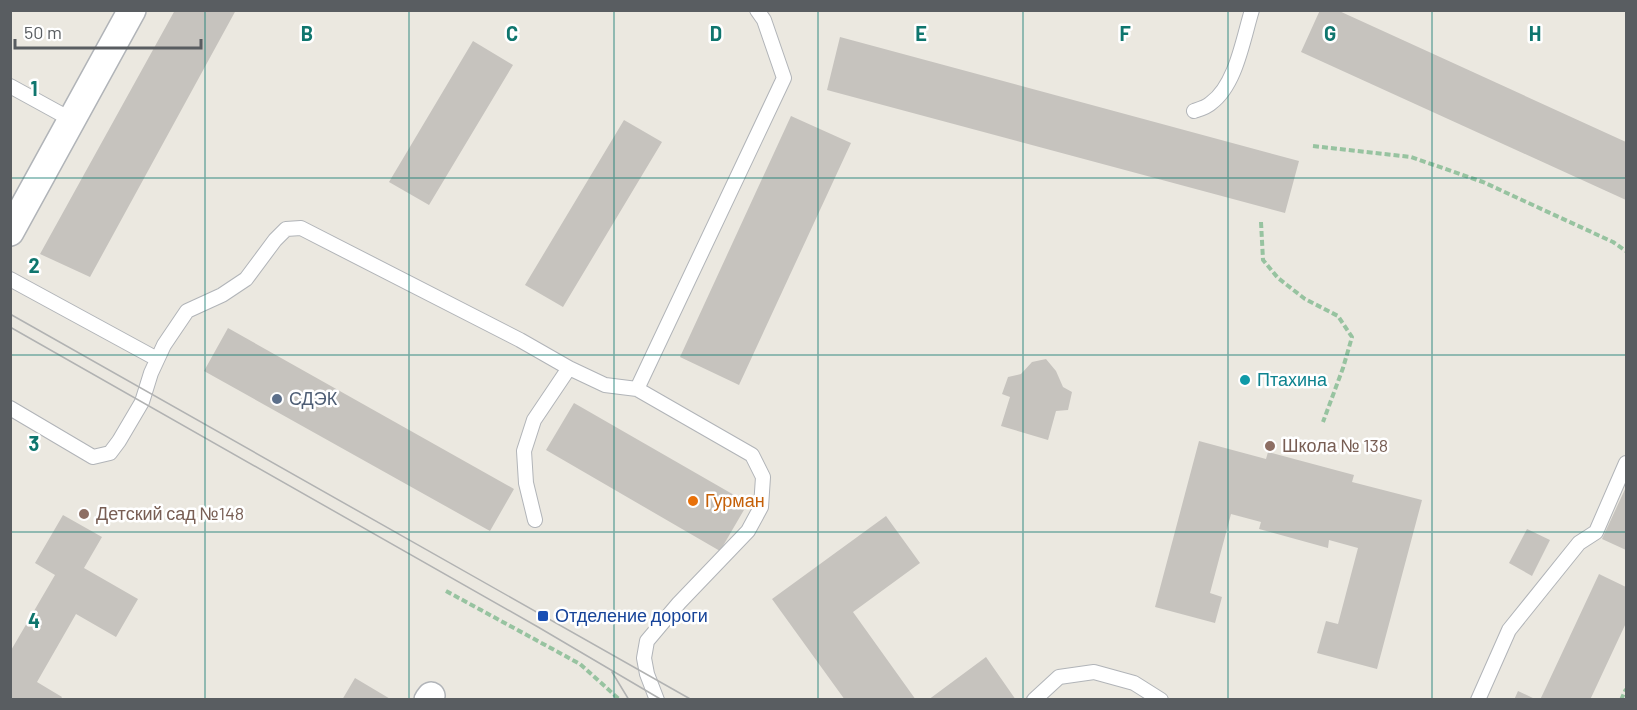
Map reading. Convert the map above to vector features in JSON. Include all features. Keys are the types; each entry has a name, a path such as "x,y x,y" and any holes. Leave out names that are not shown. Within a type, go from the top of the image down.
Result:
{"street":[{"path":"10,232 132,10"}],"lane":[{"path":"637,389 784,78 764,20 757,10"},
{"path":"1194,111 1210,104 1219,96 1232,75 1252,10"},
{"path":"10,86 72,120"},
{"path":"10,408 93,457 110,453 142,402 151,373 164,345 187,311 222,295 246,279 286,229 300,228 520,340 569,368 605,385 637,389 752,455 763,477 762,507 748,531 679,603 647,641 644,658 647,674 657,699"},
{"path":"10,279 157,359"},
{"path":"535,520 526,483 524,450 534,420 569,368"},
{"path":"1478,699 1509,630 1580,543 1596,532 1626,463"},
{"path":"1034,699 1059,677 1094,672 1134,684 1161,699"}],"path":[{"path":"1313,146 1411,157 1483,182 1613,242 1626,251"},
{"path":"1261,222 1263,260 1278,278 1305,299 1338,316 1352,337 1323,422"},
{"path":"446,591 580,663 620,699"},
{"path":"1622,699 1626,688"}],"building":[{"path":"175,10 236,10 90,277 40,254"},
{"path":"1320,10 1337,10 1626,142 1626,200 1301,52"},
{"path":"840,37 1299,161 1285,213 827,90"},
{"path":"473,41 513,65 429,205 389,182"},
{"path":"791,116 851,143 739,385 680,357"},
{"path":"624,120 662,142 563,307 525,285"},
{"path":"228,328 514,489 490,531 204,371"},
{"path":"1046,359 1056,371 1063,387 1072,392 1068,410 1056,411 1048,440 1001,426 1010,397 1002,394 1008,377 1021,374 1032,362"},
{"path":"574,403 748,503 720,551 546,450"},
{"path":"1199,441 1266,459 1268,452 1354,475 1352,482 1422,500 1377,669 1317,653 1326,621 1338,624 1358,548 1329,540 1328,548 1259,529 1261,522 1231,514 1210,593 1222,597 1215,623 1155,607"},
{"path":"1626,487 1626,550 1602,539"},
{"path":"63,515 102,537 84,568 138,599 116,637 76,614 37,682 62,697 60,700 10,700 10,652 55,575 35,563"},
{"path":"886,516 920,563 853,612 916,700 845,700 772,599"},
{"path":"1527,529 1550,540 1532,576 1509,563"},
{"path":"1599,574 1626,587 1626,623 1590,700 1540,700"},
{"path":"986,657 1016,700 928,700"},
{"path":"355,678 392,700 342,700"},
{"path":"1518,691 1537,700 1514,700"}],"tram line":[{"path":"10,314 692,700"},
{"path":"10,327 662,700"},
{"path":"612,672 629,700"}],"place":[{"name":"Птахина","path":"1245,380"},
{"name":"СДЭК","path":"277,399"},
{"name":"Школа № 138","path":"1270,446"},
{"name":"Гурман","path":"693,501"},
{"name":"Детский сад №148","path":"84,514"},
{"name":"Отделение дороги","path":"543,616"}]}
